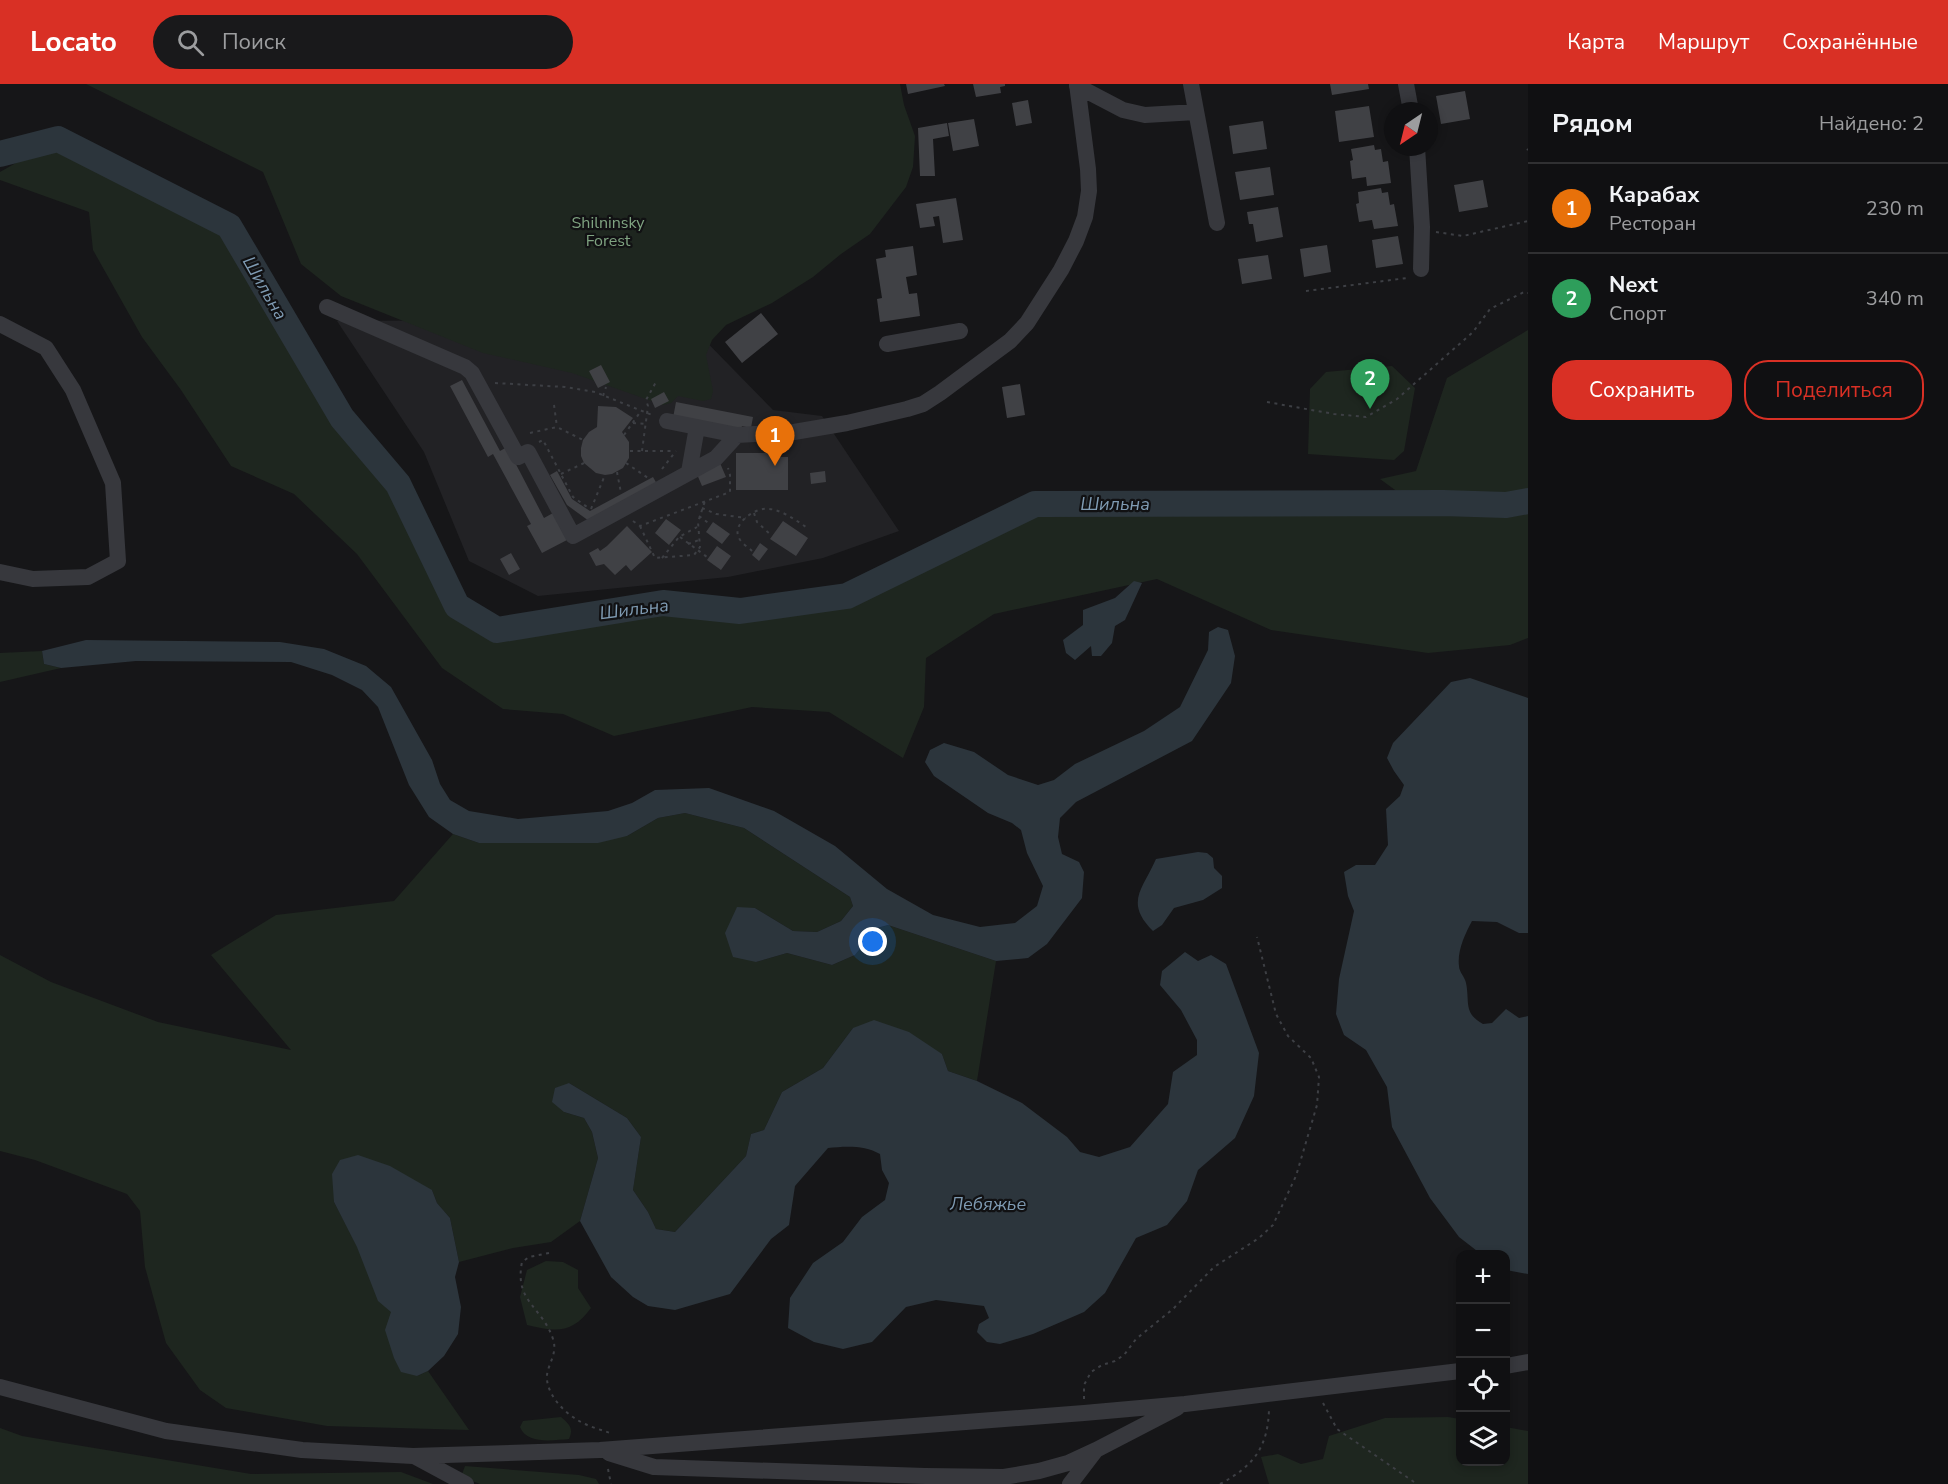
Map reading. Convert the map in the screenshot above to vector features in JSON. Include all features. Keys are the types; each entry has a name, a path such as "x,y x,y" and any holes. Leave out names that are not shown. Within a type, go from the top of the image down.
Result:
{"street":[{"path":"1191,84 1216,223"},
{"path":"1406,84 1409,102"},
{"path":"1077,85 1123,110 1145,115 1196,112"},
{"path":"667,421 737,435 818,429 923,404 1010,341 1027,323 1061,270 1076,241 1084,217 1089,191 1088,169 1077,85"},
{"path":"1418,156 1422,227 1421,269"},
{"path":"327,308 465,367 472,373 518,457 528,452 573,536 716,458 737,435"},
{"path":"0,324 46,348 74,390 113,483 118,561 88,577 33,579 0,572"},
{"path":"887,344 960,331"},
{"path":"689,472 684,452 697,427"},
{"path":"1510,1365 1528,1362"},
{"path":"0,1387 165,1431 302,1450 413,1456 600,1450 1084,1413 1185,1404 1456,1372"},
{"path":"600,1450 654,1467 993,1477 1039,1471 1068,1463 1185,1404"},
{"path":"1070,1484 1096,1450"},
{"path":"413,1456 466,1484"}],"path":[{"path":"1422,227 1446,235 1463,236 1528,221"},
{"path":"1306,291 1412,277 1421,269"},
{"path":"1267,402 1334,414 1366,417 1405,393 1473,332 1490,309 1528,292"},
{"path":"642,451 650,405 646,400 656,382"},
{"path":"482,390 495,383 565,387 603,396 667,421"},
{"path":"603,396 606,387"},
{"path":"554,405 557,427"},
{"path":"624,435 641,411"},
{"path":"633,423 646,424"},
{"path":"530,433 557,427 583,440"},
{"path":"528,452 534,444 543,440 573,497 591,509"},
{"path":"630,451 684,452"},
{"path":"662,469 684,452"},
{"path":"640,526 730,492 730,475 721,452"},
{"path":"626,463 648,478"},
{"path":"561,474 584,464"},
{"path":"617,472 621,493"},
{"path":"591,509 604,475"},
{"path":"639,483 654,475"},
{"path":"618,512 640,526 656,558 694,555 700,547 699,516 705,501"},
{"path":"591,509 601,504"},
{"path":"702,507 716,514 746,518"},
{"path":"752,551 738,537 737,528 753,512 763,509 771,510 785,514 806,527"},
{"path":"753,512 757,522 772,536"},
{"path":"699,516 711,525"},
{"path":"662,558 677,538 698,526"},
{"path":"677,538 707,557"},
{"path":"688,544 699,540"},
{"path":"663,547 668,551"},
{"path":"1084,1413 1084,1385 1091,1372 1124,1355 1136,1339 1173,1310 1214,1267 1259,1238 1273,1225 1296,1176 1317,1105 1319,1077 1311,1058 1288,1036 1276,1014 1257,938"},
{"path":"549,1253 529,1257 522,1262 519,1276 524,1296 544,1322 554,1341 553,1358 547,1372 549,1386 563,1408 576,1420 615,1435"},
{"path":"1314,1389 1337,1429 1417,1484"},
{"path":"1220,1484 1248,1465 1262,1447 1268,1426 1269,1394"}],"shaded area":[{"path":"684,319 773,410 822,416 899,531 823,558 728,577 538,596 469,561 424,452 337,321"}],"green space":[{"name":"Shilninsky Forest","path":"86,84 900,84 904,105 915,136 913,167 906,187 870,234 813,277 772,303 726,325 712,340 706,355 713,391 711,399 703,401 678,396 671,403 663,405 572,373 483,353 341,296 301,264 263,172"},
{"path":"58,139 229,226 342,418 398,484 457,605 497,630 663,603 740,611 847,596 1035,504 1437,503 1406,498 1380,479 1416,471 1447,378 1528,330 1528,638 1510,645 1428,653 1271,630 1157,579 994,614 926,658 924,707 903,758 829,712 752,707 614,736 563,714 503,709 442,668 357,554 294,494 231,466 181,390 142,337 93,250 89,212 0,180 0,172"},
{"path":"1392,366 1415,388 1404,451 1394,460 1308,454 1310,389 1326,372"},
{"path":"42,651 44,664 61,668 0,682 0,653"},
{"path":"685,813 744,828 850,897 853,906 841,921 817,932 793,931 755,908 756,962 787,953 832,965 855,955 878,928 888,925 996,961 977,1081 948,1071 942,1054 853,1028 823,1068 782,1092 764,1130 751,1134 746,1156 675,1232 656,1229 633,1190 641,1137 627,1118 569,1083 564,1112 584,1118 592,1132 598,1158 580,1221 551,1242 513,1248 459,1262 450,1218 437,1203 432,1190 334,1202 392,1312 417,1376 428,1371 469,1430 327,1426 226,1408 200,1390 166,1343 145,1267 140,1211 127,1194 35,1160 0,1151 0,955 51,982 158,1022 291,1050 211,955 276,915 394,901 453,834 479,843 627,836 658,818"},
{"path":"546,1261 563,1262 578,1270 578,1288 591,1308 570,1327 555,1330 527,1325 520,1297 527,1270"},
{"path":"561,1417 570,1426 569,1439 535,1439 528,1437 520,1427 523,1421"},
{"path":"1385,1418 1456,1418 1456,1466 1510,1466 1510,1428 1528,1431 1528,1484 1269,1484 1261,1457 1278,1454 1301,1464 1323,1459 1329,1436"},
{"path":"0,1428 22,1436 251,1474 401,1472 433,1484 0,1484"},
{"path":"465,1466 579,1475 596,1479 599,1484 480,1484 467,1479 462,1474"}],"water":[{"path":"1134,581 1142,583 1125,620 1115,626 1112,643 1101,656 1092,656 1091,646 1075,660 1066,653 1063,640 1083,625 1083,610 1115,598"},
{"path":"1218,627 1228,630 1235,656 1231,683 1192,741 1076,802 1060,818 1058,837 1062,854 1079,862 1084,872 1082,898 1047,944 1028,958 996,961 888,925 877,928 855,955 832,965 787,953 756,962 733,957 725,933 737,907 755,908 793,931 817,932 841,921 853,906 850,897 744,828 685,813 658,818 627,836 598,843 479,843 453,834 429,817 409,785 378,707 362,690 332,675 291,662 136,661 61,668 44,664 42,651 86,640 280,642 324,649 366,666 391,687 432,760 440,784 450,800 469,811 518,819 608,811 632,803 655,790 709,788 774,811 835,846 887,889 933,915 980,927 1015,923 1037,906 1043,886 1027,853 1021,830 1012,823 988,813 934,776 925,762 930,750 944,743 974,752 1008,775 1038,785 1054,780 1075,764 1144,731 1180,707 1208,650 1209,632"},
{"path":"1470,678 1528,698 1528,933 1519,933 1497,922 1472,921 1462,943 1459,968 1466,983 1470,1011 1477,1020 1483,1024 1492,1023 1506,1009 1519,1018 1528,1016 1528,1274 1510,1271 1510,1250 1476,1250 1459,1237 1430,1198 1392,1127 1387,1087 1366,1050 1344,1035 1336,1014 1339,979 1354,911 1348,896 1344,872 1356,865 1375,865 1388,845 1386,809 1400,796 1404,785 1387,758 1393,743 1451,682"},
{"path":"1198,852 1207,853 1213,858 1214,868 1222,876 1222,888 1203,900 1174,908 1162,925 1153,931 1139,912 1138,903 1142,887 1156,859"},
{"name":"Лебяжье","path":"1185,952 1198,961 1211,955 1226,964 1259,1053 1254,1096 1235,1138 1198,1170 1187,1201 1167,1225 1136,1238 1105,1293 1084,1312 1033,1334 1000,1344 987,1342 977,1332 979,1324 989,1318 984,1306 936,1300 906,1307 872,1342 843,1349 814,1342 788,1328 790,1298 813,1263 843,1242 862,1217 885,1200 889,1183 882,1170 880,1154 861,1148 828,1148 795,1186 789,1225 771,1239 730,1294 675,1310 648,1306 633,1297 611,1277 580,1221 598,1158 592,1132 584,1118 564,1112 552,1102 555,1088 569,1083 627,1118 641,1137 633,1190 656,1229 675,1232 746,1156 751,1134 764,1130 782,1092 823,1068 853,1028 874,1020 909,1032 942,1054 948,1071 977,1081 1022,1103 1067,1137 1080,1152 1099,1157 1130,1147 1168,1104 1173,1072 1197,1055 1197,1040 1181,1010 1160,985 1162,971"},
{"path":"358,1155 390,1166 432,1190 437,1203 450,1218 459,1262 455,1277 461,1307 458,1334 444,1356 428,1371 417,1376 401,1372 394,1358 385,1330 391,1312 378,1301 357,1247 334,1202 332,1174 340,1160"}],"building":[{"path":"906,84 944,84 945,86 908,94"},
{"path":"973,84 1005,84 1005,86 1000,87 1001,93 976,97"},
{"path":"1330,84 1368,84 1369,89 1332,95"},
{"path":"1465,91 1470,119 1441,124 1436,96"},
{"path":"1028,100 1032,123 1016,126 1012,103"},
{"path":"1369,106 1374,137 1339,142 1335,111"},
{"path":"974,119 979,146 953,151 948,123"},
{"path":"1263,121 1267,149 1233,154 1229,126"},
{"path":"947,123 949,136 933,139 935,176 920,176 918,128"},
{"path":"1374,145 1375,150 1381,149 1383,162 1388,161 1391,183 1367,186 1366,177 1352,179 1351,149"},
{"path":"1270,167 1274,195 1240,200 1235,172"},
{"path":"1483,180 1488,207 1459,212 1454,185"},
{"path":"1381,188 1382,193 1388,192 1390,205 1394,204 1398,226 1374,229 1372,220 1359,222 1356,204 1359,203 1358,192"},
{"path":"956,198 963,240 943,243 939,216 933,217 935,226 920,228 916,204"},
{"path":"1278,207 1283,237 1256,242 1253,224 1249,224 1247,212"},
{"path":"1398,236 1403,264 1376,268 1372,240"},
{"path":"1327,245 1331,272 1304,277 1300,249"},
{"path":"913,246 917,275 906,277 909,294 917,293 920,316 880,322 877,299 882,298 876,259 886,257 885,250"},
{"path":"1268,255 1272,279 1242,284 1238,259"},
{"path":"761,313 778,334 742,363 725,342"},
{"path":"601,365 610,382 598,388 589,371"},
{"path":"462,380 500,451 507,447 544,518 553,513 567,540 542,553 527,526 531,524 493,454 488,457 450,386"},
{"path":"1020,384 1025,415 1007,418 1002,387"},
{"path":"664,392 669,401 655,408 651,399"},
{"path":"676,402 753,417 751,428 742,426 741,431 673,418"},
{"path":"598,406 616,407 633,418 622,432 629,442 629,458 623,468 612,474 596,473 584,463 581,456 583,440 597,427"},
{"path":"736,453 780,453 780,457 788,457 788,490 736,490"},
{"path":"720,463 726,477 702,486 696,472"},
{"path":"557,471 572,499 590,511 653,477 657,484 589,521 567,505 550,475"},
{"path":"825,471 826,482 811,484 810,473"},
{"path":"666,519 681,530 669,545 655,533"},
{"path":"783,521 808,538 796,556 770,539"},
{"path":"713,522 730,534 722,544 706,532"},
{"path":"627,526 652,552 631,571 626,565 615,575 604,564 596,566 589,553 598,548 600,551"},
{"path":"760,543 768,549 759,561 752,555"},
{"path":"717,546 731,556 721,570 707,560"},
{"path":"511,553 520,569 509,575 500,559"}],"waterway":[{"name":"Шильна","path":"0,154 58,139 229,226 342,418 398,484 457,606 497,630 663,603 740,611 847,596 1035,504 1443,503 1506,505 1528,501"}],"place":[{"name":"Next","path":"1370,409"},
{"name":"Карабах","path":"775,466"}]}
